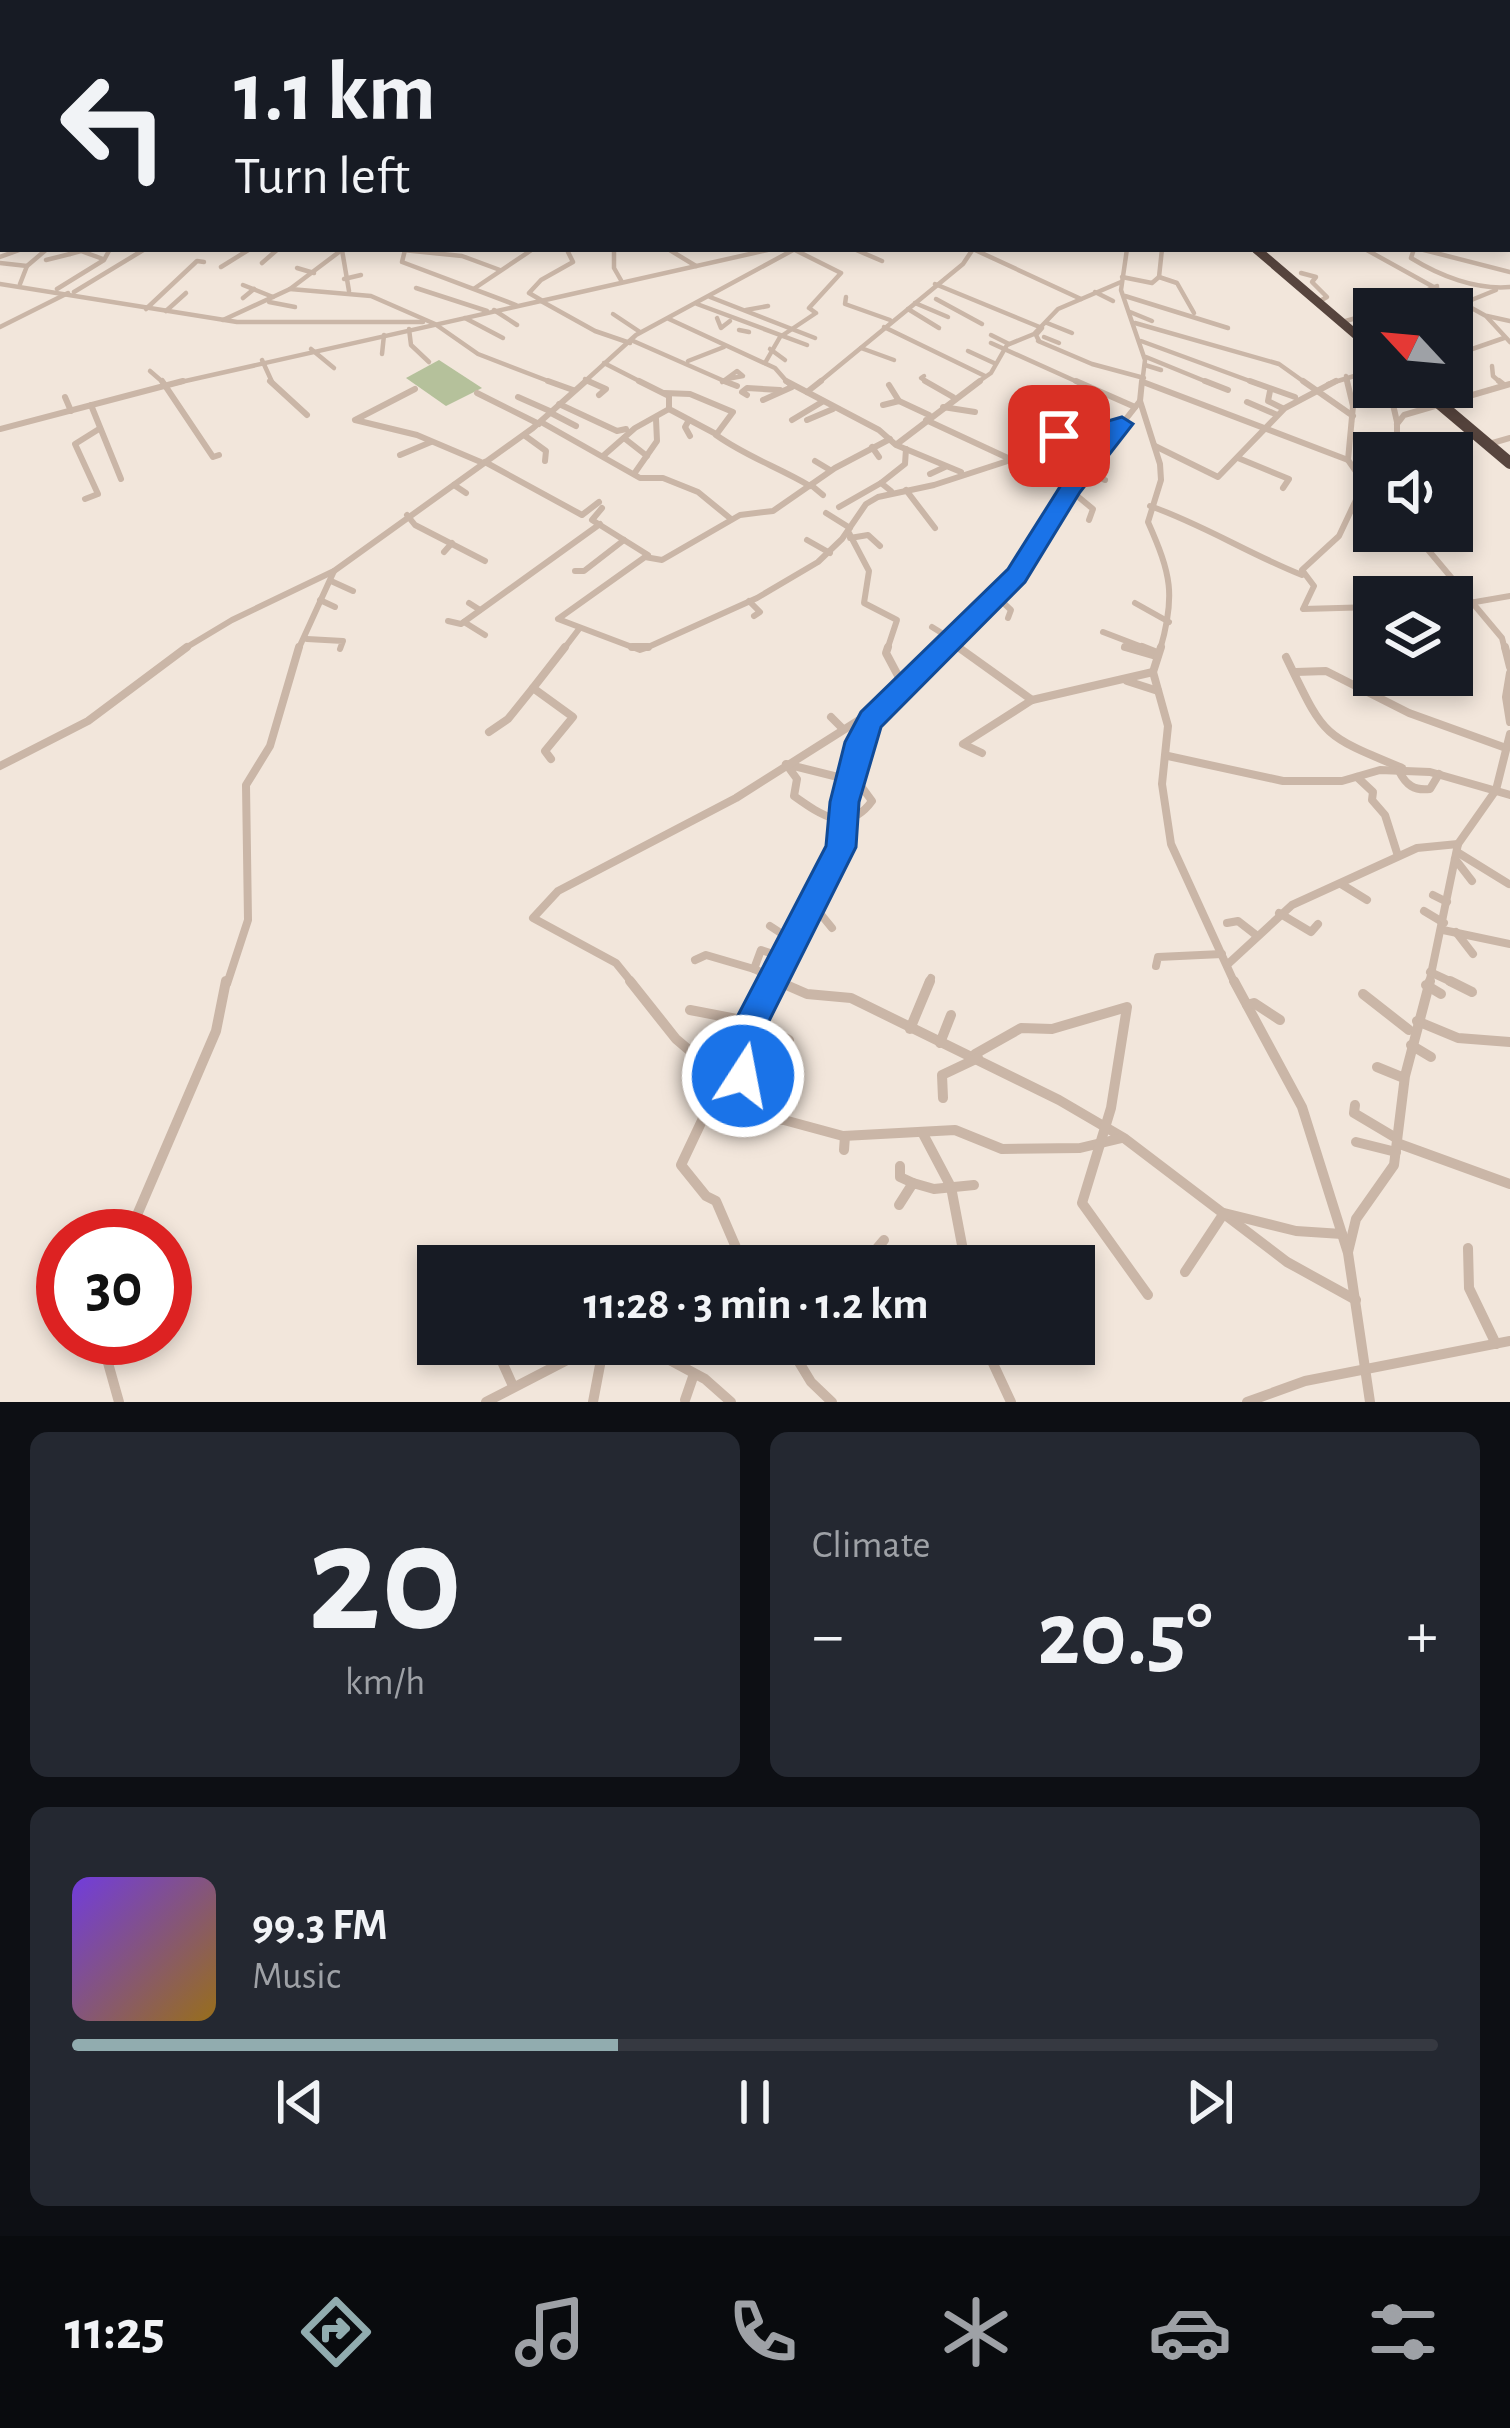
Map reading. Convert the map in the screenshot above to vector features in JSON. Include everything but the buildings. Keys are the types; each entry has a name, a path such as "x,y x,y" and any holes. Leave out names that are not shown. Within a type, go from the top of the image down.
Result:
{"highway":[{"path":"1261,252 1295,272 1318,302 1353,332"},
{"path":"1444,408 1509,462"}],"street":[{"path":"351,0 361,0"},
{"path":"84,252 104,259"},
{"path":"55,289 109,252"},
{"path":"0,327 140,252"},
{"path":"221,267 245,252"},
{"path":"262,263 275,252"},
{"path":"221,320 290,290 332,263 340,252"},
{"path":"342,252 345,290 433,323 478,354 574,390"},
{"path":"404,252 402,262 515,305"},
{"path":"429,252 462,256 500,270"},
{"path":"476,289 528,252"},
{"path":"568,252 573,262 541,280 530,293 595,331 685,362 736,386"},
{"path":"614,252 614,268 623,283"},
{"path":"673,252 696,266"},
{"path":"0,429 70,403 91,405 262,359 749,252"},
{"path":"140,1209 216,1031 227,990 226,975 248,920 246,785 270,746 291,665 340,562 502,453 641,332 790,252"},
{"path":"765,363 780,337 809,316 841,273 800,252"},
{"path":"861,252 882,261"},
{"path":"972,252 945,291 946,306 982,324"},
{"path":"980,252 1083,299"},
{"path":"735,1245 716,1201 706,1196 681,1165 771,978 814,906 841,847 861,737 882,706 1022,568 1070,490 1084,471 1103,458 1118,425 1138,404 1144,361 1123,296 1126,252"},
{"path":"415,389 355,420 484,462 582,515 601,505 592,520 662,560 750,510 773,512 832,470 872,447 893,442 983,373 1009,346 1041,332 1095,292 1121,279 1153,283 1159,277 1162,252"},
{"path":"1372,252 1441,288"},
{"path":"1414,252 1410,257 1435,272 1497,290"},
{"path":"1430,252 1503,269"},
{"path":"20,284 27,266 46,254 69,253 83,268"},
{"path":"813,259 821,253"},
{"path":"146,309 201,259"},
{"path":"0,260 27,266"},
{"path":"320,262 344,263"},
{"path":"298,268 314,273"},
{"path":"1295,272 1316,277 1312,282 1325,292 1325,300 1318,302"},
{"path":"344,279 361,275"},
{"path":"1159,277 1177,283 1195,314"},
{"path":"0,284 55,289 257,327 433,323"},
{"path":"936,284 945,291"},
{"path":"936,284 982,305 1017,314 1092,364 1262,427 1314,439 1353,468"},
{"path":"806,392 936,284"},
{"path":"243,285 296,307"},
{"path":"1433,288 1438,286"},
{"path":"1473,299 1510,287"},
{"path":"416,288 491,311 517,325"},
{"path":"243,298 254,289"},
{"path":"290,290 355,292"},
{"path":"924,295 945,291"},
{"path":"1095,292 1113,301"},
{"path":"165,312 186,293"},
{"path":"709,296 814,338"},
{"path":"1123,296 1195,314 1228,328"},
{"path":"846,297 845,304 892,320"},
{"path":"982,305 991,297"},
{"path":"696,304 730,314 738,329"},
{"path":"745,311 768,306"},
{"path":"910,306 948,317"},
{"path":"910,306 938,328"},
{"path":"1473,308 1507,340 1473,350"},
{"path":"1129,311 1151,321"},
{"path":"1041,332 1043,312"},
{"path":"172,323 182,314"},
{"path":"613,314 641,332"},
{"path":"1486,316 1510,321"},
{"path":"464,317 503,338"},
{"path":"668,318 765,363 791,386 947,466 956,478"},
{"path":"1342,322 1353,319"},
{"path":"1134,322 1279,364 1353,416"},
{"path":"357,327 361,339"},
{"path":"884,327 983,373"},
{"path":"409,329 411,345 429,362"},
{"path":"685,362 723,346 738,329 807,345"},
{"path":"1041,332 1072,333"},
{"path":"1041,332 1059,343"},
{"path":"382,354 384,334"},
{"path":"723,346 724,335"},
{"path":"991,339 1138,404 1155,446 1161,480 1148,522 1171,579 1169,622 1154,672 1168,726 1162,784 1171,844 1188,890 1302,1106 1346,1237 1370,1402"},
{"path":"1142,344 1173,357"},
{"path":"1142,344 1295,397"},
{"path":"861,348 894,360"},
{"path":"311,349 334,368"},
{"path":"770,349 785,360"},
{"path":"968,351 983,373"},
{"path":"940,356 957,362"},
{"path":"262,359 269,380 308,415"},
{"path":"1144,361 1161,370"},
{"path":"1144,361 1228,390"},
{"path":"603,456 625,433 669,409 671,399 604,364"},
{"path":"1492,366 1493,376 1508,385"},
{"path":"150,371 166,385 213,457 219,455"},
{"path":"171,372 181,381"},
{"path":"1348,375 1353,406"},
{"path":"1155,446 1194,461 1216,477 1295,397 1353,375"},
{"path":"924,376 939,407 1011,459"},
{"path":"585,379 606,389 599,395"},
{"path":"889,385 909,407 939,407"},
{"path":"1473,397 1508,385"},
{"path":"764,400 791,386"},
{"path":"747,394 742,392 747,388 780,390"},
{"path":"1270,391 1268,400 1278,411"},
{"path":"477,393 634,474 663,478 701,494 731,519"},
{"path":"664,393 690,394 733,412 716,435"},
{"path":"1199,403 1206,394"},
{"path":"518,397 576,426"},
{"path":"883,405 899,400"},
{"path":"792,419 822,402"},
{"path":"1246,402 1278,411"},
{"path":"560,404 625,433 647,456"},
{"path":"91,405 121,479"},
{"path":"909,407 975,412"},
{"path":"1348,460 1353,408"},
{"path":"1393,408 1396,432"},
{"path":"1396,424 1404,415 1438,408"},
{"path":"669,409 754,462 775,466 823,495"},
{"path":"807,420 835,409"},
{"path":"514,423 522,416"},
{"path":"634,474 658,441 656,418"},
{"path":"689,420 685,427 690,436"},
{"path":"1088,426 1118,425"},
{"path":"649,556 558,619 640,650 749,601 830,553 866,504 892,492 956,478 1118,425"},
{"path":"68,455 74,444 99,429"},
{"path":"1050,432 1068,440"},
{"path":"1017,434 1036,451"},
{"path":"524,435 546,451 545,461"},
{"path":"1488,445 1510,438"},
{"path":"400,454 432,442"},
{"path":"74,444 98,494 85,499"},
{"path":"872,447 880,457"},
{"path":"839,507 905,464 906,449"},
{"path":"1238,458 1289,479 1282,488"},
{"path":"815,461 832,470"},
{"path":"930,474 947,466"},
{"path":"1084,471 1105,480"},
{"path":"880,483 892,492"},
{"path":"454,485 466,493"},
{"path":"667,490 677,485"},
{"path":"906,490 935,528"},
{"path":"1070,490 1093,509 1089,520"},
{"path":"1150,506 1207,526 1243,551 1302,574 1313,586 1305,610 1353,608"},
{"path":"1302,574 1306,564 1339,536 1353,507"},
{"path":"826,513 849,532 868,571 864,603 897,620 886,653 904,685"},
{"path":"407,515 415,524 485,561"},
{"path":"464,622 600,524"},
{"path":"849,532 868,535 880,546"},
{"path":"816,545 826,538"},
{"path":"602,585 576,572 625,540"},
{"path":"806,540 830,553"},
{"path":"444,553 452,543"},
{"path":"1430,552 1502,638 1510,670 1510,722"},
{"path":"333,576 353,591"},
{"path":"0,766 88,721 169,658 232,620 333,576"},
{"path":"995,596 1011,610 1008,618"},
{"path":"1474,604 1510,596"},
{"path":"320,600 335,607"},
{"path":"749,601 760,612 754,616"},
{"path":"469,603 480,610"},
{"path":"1135,603 1169,622"},
{"path":"448,620 464,622 485,635"},
{"path":"932,627 1033,700"},
{"path":"489,731 508,719 579,629"},
{"path":"1102,632 1156,655"},
{"path":"307,639 343,641 340,649"},
{"path":"1125,647 1156,655"},
{"path":"1286,657 1320,728 1346,746 1404,771"},
{"path":"1297,672 1326,670 1409,713 1506,748"},
{"path":"982,753 963,745 1033,700 1154,672"},
{"path":"1125,680 1158,691"},
{"path":"533,688 573,717 545,751 551,759"},
{"path":"722,1078 676,1039 616,963 532,918 558,891 736,798 882,706"},
{"path":"831,717 843,729"},
{"path":"1346,1237 1394,1165 1410,1032 1450,929 1447,902 1457,852 1496,790 1510,734"},
{"path":"1168,756 1283,781 1404,771 1439,774 1473,789 1510,795"},
{"path":"786,764 858,782 872,801 868,810 844,823 820,815 794,796 796,779 786,764"},
{"path":"1404,771 1406,784 1420,791 1430,789 1439,774"},
{"path":"1357,777 1373,792 1372,800 1385,814 1400,851 1398,858"},
{"path":"1156,966 1158,957 1225,959 1280,913 1430,845 1457,852 1509,884"},
{"path":"1457,852 1472,881"},
{"path":"1340,883 1367,900"},
{"path":"1433,895 1447,902"},
{"path":"814,906 832,928"},
{"path":"1424,910 1473,954"},
{"path":"1280,913 1311,932 1318,924"},
{"path":"1227,923 1238,921 1256,935"},
{"path":"770,926 793,941"},
{"path":"1450,929 1510,944"},
{"path":"754,969 761,950 782,957"},
{"path":"695,960 706,955 754,969 807,994 851,998 976,1056 1124,1138 1287,1262 1357,1300"},
{"path":"1430,972 1472,992"},
{"path":"910,1029 931,977"},
{"path":"1426,985 1441,994"},
{"path":"1364,994 1410,1032 1431,1057"},
{"path":"1247,1005 1254,1003 1280,1020"},
{"path":"943,1097 942,1075 963,1069 1016,1030 1052,1030 1127,1007 1106,1127 1082,1203 1148,1295"},
{"path":"690,1010 704,1016 727,1013 789,1040"},
{"path":"940,1042 951,1015"},
{"path":"1410,1032 1510,1042"},
{"path":"741,1042 743,1113 845,1136 955,1130 1002,1149 1080,1148 1124,1138"},
{"path":"1377,1066 1404,1078"},
{"path":"1355,1105 1359,1119 1397,1144 1510,1184"},
{"path":"922,1132 951,1187 962,1245"},
{"path":"844,1150 845,1136"},
{"path":"1355,1142 1397,1144"},
{"path":"900,1166 900,1177 934,1189 974,1185"},
{"path":"899,1205 913,1183"},
{"path":"1224,1214 1346,1237"},
{"path":"1185,1272 1224,1214"},
{"path":"880,1245 884,1240"},
{"path":"1247,1402 1305,1381 1503,1342 1469,1288 1468,1248"},
{"path":"108,1365 119,1402"},
{"path":"503,1365 513,1386"},
{"path":"486,1402 557,1365"},
{"path":"593,1402 598,1365"},
{"path":"678,1365 731,1402"},
{"path":"801,1365 832,1402"},
{"path":"994,1365 1011,1402"},
{"path":"686,1400 694,1374"}],"green space":[{"path":"439,360 482,388 446,406 406,378"}],"route":[{"path":"743,1076 741,1042 841,847 844,802 871,720 891,695 941,653 1017,575 1046,525 1122,424 1068,440 1059,436"}]}
